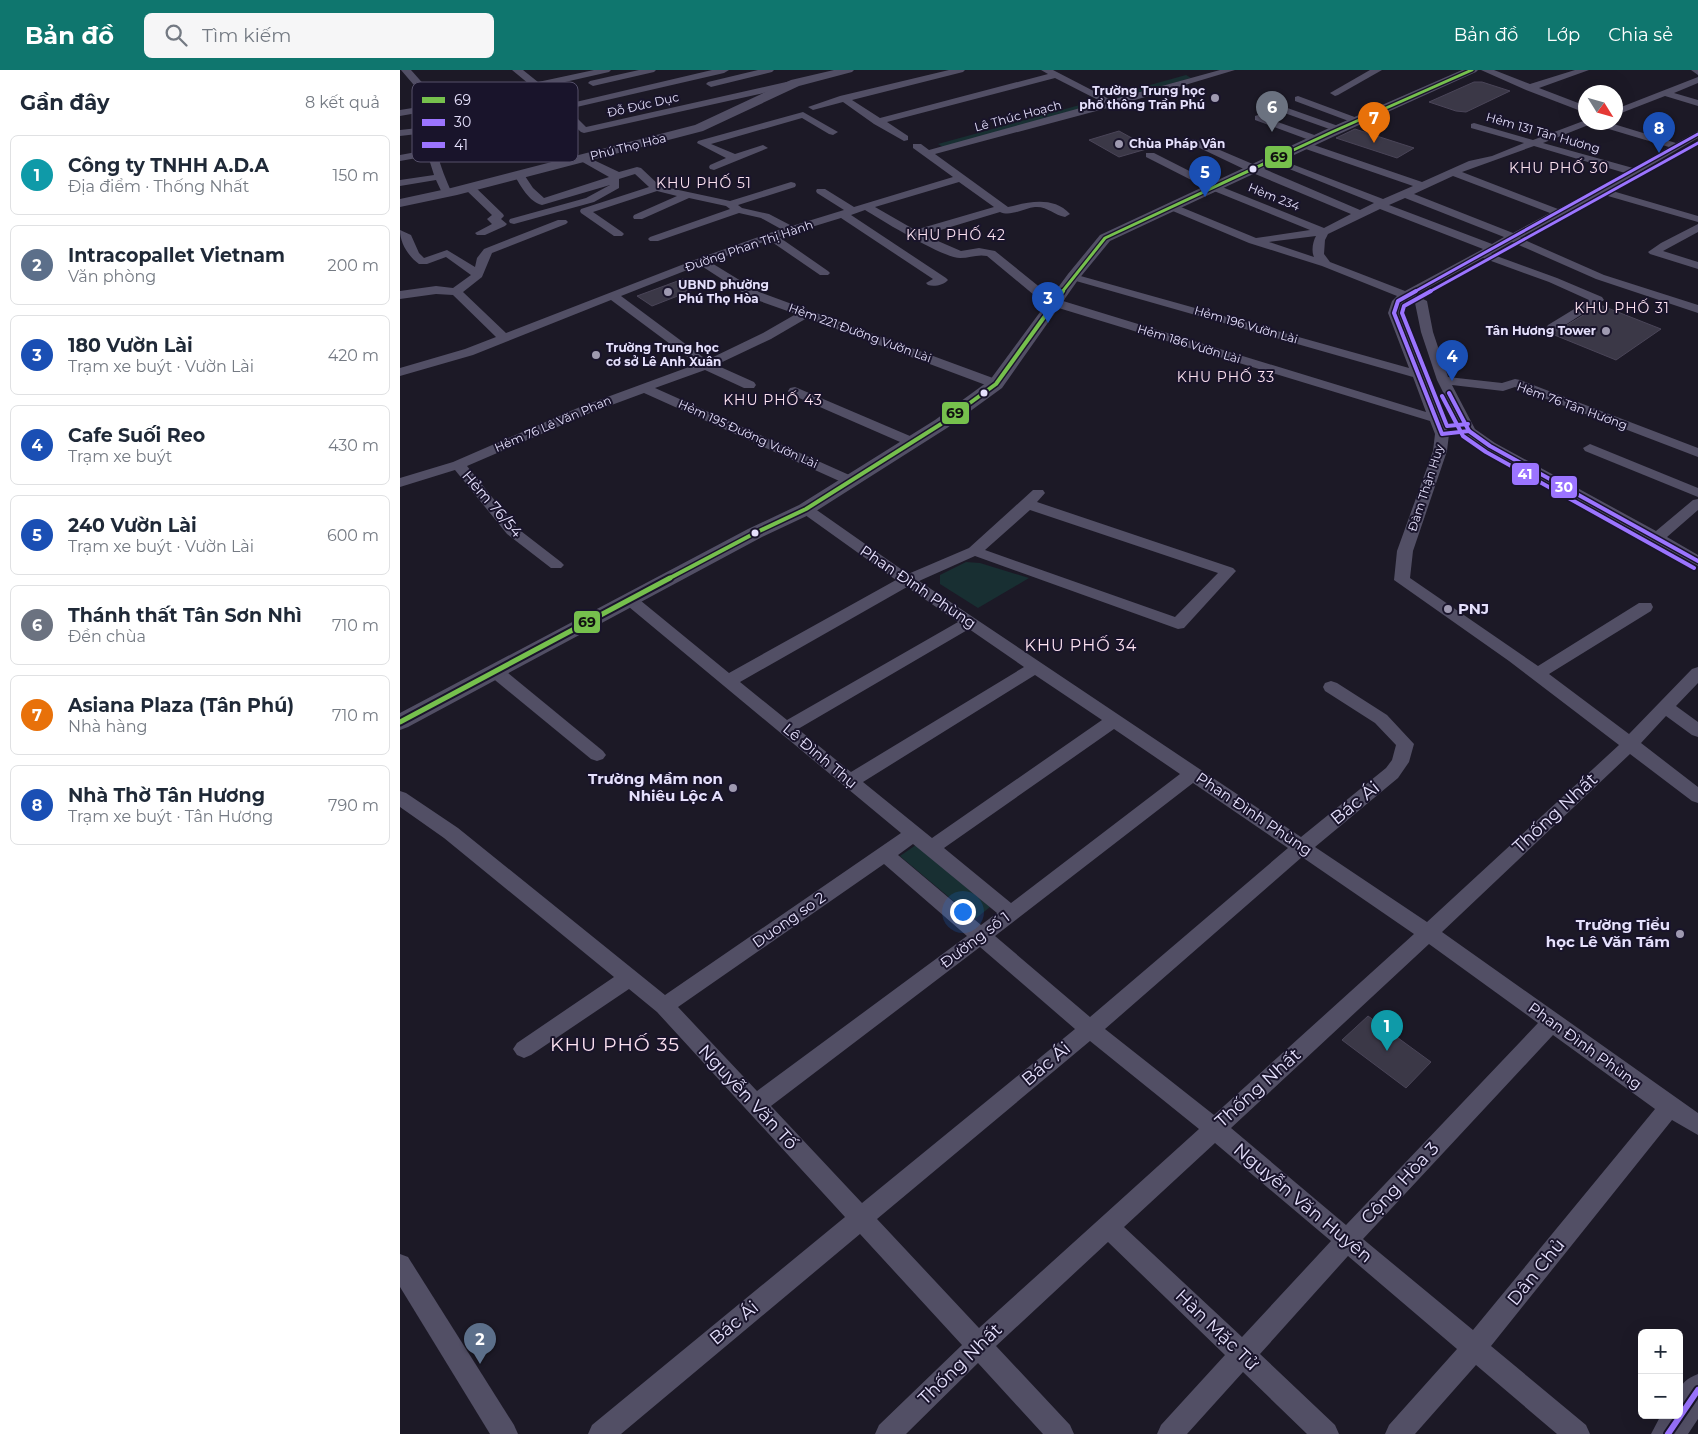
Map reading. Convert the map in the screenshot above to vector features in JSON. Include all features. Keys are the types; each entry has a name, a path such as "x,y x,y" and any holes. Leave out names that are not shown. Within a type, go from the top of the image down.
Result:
{"street":[{"path":"406,70 416,82"},
{"path":"518,71 533,70"},
{"path":"554,82 606,70"},
{"path":"578,87 651,70"},
{"path":"705,82 724,70"},
{"path":"578,104 673,82 705,82 769,70"},
{"path":"813,107 960,70"},
{"path":"1046,70 1112,104"},
{"name":"Lê Thúc Hoạch","path":"922,150 1112,104 1195,75 1230,70"},
{"path":"1335,93 1377,70"},
{"path":"400,722 629,599 755,533 806,509 912,442 996,384 1025,342 1105,238 1338,129 1472,70"},
{"path":"1486,70 1529,88 1578,115"},
{"path":"1529,88 1584,70"},
{"name":"Đỗ Đức Dục","path":"518,71 531,82"},
{"name":"Phú Thọ Hòa","path":"578,160 699,128 795,83 843,71"},
{"path":"1623,98 1698,71"},
{"name":"Lê Thúc Hoạch","path":"922,150 1183,73 1195,75"},
{"path":"782,74 795,83"},
{"path":"877,122 1056,75"},
{"path":"1623,109 1698,80"},
{"path":"673,82 683,90"},
{"name":"Đỗ Đức Dục","path":"578,126 581,129 591,130 795,83"},
{"path":"1664,93 1698,103"},
{"path":"843,98 904,138"},
{"path":"1298,99 1357,121"},
{"path":"1279,108 1338,129"},
{"path":"734,158 702,143 803,115 833,132"},
{"path":"722,117 741,131"},
{"path":"1258,118 1310,142 1421,185"},
{"path":"1253,241 1324,232 1421,185 1473,163 1495,158 1533,144 1578,122"},
{"name":"Hẻm 131 Tân Hương","path":"1474,126 1634,172"},
{"path":"1622,130 1677,146"},
{"path":"1696,137 1406,295 1398,301 1394,313 1439,426 1469,431 1490,446 1698,561"},
{"path":"1190,141 1252,170 1360,214"},
{"path":"714,167 764,148"},
{"path":"922,150 1006,211 1040,203 1052,206 1066,214"},
{"name":"Hèm 234","path":"1150,155 1214,187 1324,232"},
{"path":"584,158 616,177"},
{"path":"1272,160 1381,204 1598,300 1552,328"},
{"path":"435,162 438,176 447,193"},
{"name":"Phú Thọ Hòa","path":"400,202 470,188 569,162"},
{"path":"519,175 529,190 542,202 637,170 656,188"},
{"path":"1452,172 1557,212"},
{"path":"400,184 438,176"},
{"path":"514,221 590,200 615,186 616,177"},
{"name":"Đường Phan Thị Hành","path":"400,372 469,352 770,236 960,178"},
{"path":"654,239 791,185"},
{"path":"470,188 499,216 492,219 501,224 481,233"},
{"path":"456,292 478,276 483,258 488,251 585,211 656,188 764,216 791,230"},
{"path":"1598,190 1698,219"},
{"path":"821,191 848,213 942,280 932,283"},
{"path":"1403,194 1512,237 1600,277 1698,309"},
{"path":"638,218 687,195"},
{"name":"Hẻm 186 Vườn Lài","path":"867,207 914,234 960,255 979,251 991,253 1038,292 1057,301 1439,426"},
{"path":"1172,207 1253,241 1326,264 1421,301 1427,332 1443,380 1469,431"},
{"path":"914,234 1002,208"},
{"path":"585,211 618,234"},
{"path":"1698,227 1687,235 1674,239 1654,252 1698,266"},
{"path":"1324,232 1319,240 1318,254 1326,264"},
{"path":"400,233 407,237 414,255 423,262 447,253 478,276"},
{"path":"770,236 824,273"},
{"name":"Hẻm 221 Đường Vườn Lài","path":"701,261 756,296 807,313 996,384"},
{"name":"Hẻm 196 Vườn Lài","path":"1073,278 1418,374"},
{"path":"400,294 436,290 456,292 504,338"},
{"path":"612,296 706,365 749,385"},
{"name":"Hẻm 76 Lê Văn Phan","path":"400,483 458,465 585,410 706,365 767,336 807,313"},
{"name":"Hẻm 76 Tân Hương","path":"1443,380 1503,387 1515,383 1698,453"},
{"name":"Hẻm 195 Đường Vườn Lài","path":"644,388 851,481"},
{"path":"795,391 912,442"},
{"name":"Đàm Thận Huy","path":"1439,426 1440,451 1418,509 1405,551 1402,580 1537,674 1698,796"},
{"path":"1590,448 1698,493"},
{"name":"Hẻm 76/54","path":"458,465 512,531 556,564"},
{"path":"728,680 907,580 974,551 1028,504 1038,492"},
{"path":"1657,538 1698,503"},
{"path":"974,551 1178,624 1228,571 1028,504"},
{"name":"Phan Đình Phùng","path":"806,509 907,580 1428,933 1670,1107 1698,1124"},
{"name":"Lê Đình Thụ","path":"629,599 1010,913"},
{"path":"1537,674 1645,607"},
{"path":"786,728 970,622"},
{"path":"850,782 1036,667"},
{"path":"496,672 597,755"},
{"name":"Thống Nhất","path":"888,1434 979,1345 1428,933 1629,745 1698,673"},
{"name":"Bác Ái","path":"601,1434 1090,1029 1302,847 1392,773 1400,762 1405,744 1381,719 1331,687"},
{"path":"1665,708 1698,731"},
{"path":"931,848 1114,720"},
{"name":"Đường số 1","path":"755,1105 981,936 1193,773"},
{"name":"Nguyễn Văn Tố","path":"400,798 451,833 664,1006 1060,1434"},
{"name":"Duong so 2","path":"664,1006 914,834"},
{"name":"Nguyễn Văn Huyên","path":"884,854 1090,1029 1348,1239 1577,1434"},
{"path":"524,1049 629,978"},
{"name":"Cộng Hòa 3","path":"1170,1434 1348,1239 1552,1022"},
{"name":"Dân Chủ","path":"1398,1434 1474,1348 1670,1107"},
{"name":"Hàn Mặc Tử","path":"1107,1226 1326,1434"},
{"path":"400,1265 504,1434"},
{"path":"1668,1434 1698,1390"}],"green space":[{"path":"1186,75 1191,78 1119,98 1114,95"},
{"path":"1098,100 1103,102 943,147 938,144"},
{"path":"966,562 980,563 1029,578 978,608 940,584 940,575"},
{"path":"916,845 990,907 975,919 900,856"}],"building":[{"path":"1474,82 1482,82 1510,91 1466,112 1456,111 1429,102"},
{"path":"1355,129 1414,148 1397,158 1336,138"},
{"name":"Chùa Pháp Vân","path":"1119,131 1150,148 1119,157 1089,140"},
{"name":"UBND phường Phú Thọ Hòa","path":"683,279 698,288 652,306 637,296"},
{"name":"Tân Hương Tower","path":"1600,305 1661,329 1616,360 1552,334"},
{"path":"1368,1016 1431,1062 1406,1088 1342,1040"}],"transit line":[{"name":"69","path":"400,722 755,533 806,509 941,424 996,384 1073,277 1105,238 1332,132 1472,70"},
{"name":"30","path":"1469,431 1442,434 1394,313 1398,301 1698,134"},
{"name":"41","path":"1468,424 1447,426 1402,313 1404,306 1698,143"},
{"name":"30","path":"1449,393 1469,431 1490,446 1698,561"},
{"name":"41","path":"1442,396 1463,436 1486,452 1694,568"},
{"name":"30","path":"1668,1434 1698,1390"}],"place":[{"name":"Trường Trung học phổ thông Trần Phú","path":"1215,98"},
{"name":"Thánh thất Tân Sơn Nhì","path":"1272,132"},
{"name":"Asiana Plaza (Tân Phú)","path":"1374,143"},
{"name":"Chùa Pháp Vân","path":"1119,144"},
{"name":"Nhà Thờ Tân Hương","path":"1659,153"},
{"name":"240 Vườn Lài","path":"1205,197"},
{"name":"UBND phường Phú Thọ Hòa","path":"668,292"},
{"name":"180 Vườn Lài","path":"1048,323"},
{"name":"Tân Hương Tower","path":"1606,331"},
{"name":"Trường Trung học cơ sở Lê Anh Xuân","path":"596,355"},
{"name":"Cafe Suối Reo","path":"1452,381"},
{"name":"PNJ","path":"1448,609"},
{"name":"Trường Mầm non Nhiêu Lộc A","path":"733,788"},
{"name":"Trường Tiểu học Lê Văn Tám","path":"1680,934"},
{"name":"Công ty TNHH A.D.A","path":"1387,1051"},
{"name":"Intracopallet Vietnam","path":"480,1364"}],"district":[{"name":"KHU PHỐ 30","path":"1559,168"},
{"name":"KHU PHỐ 51","path":"704,183"},
{"name":"KHU PHỐ 42","path":"956,235"},
{"name":"KHU PHỐ 31","path":"1622,308"},
{"name":"KHU PHỐ 33","path":"1226,377"},
{"name":"KHU PHỐ 43","path":"773,400"},
{"name":"KHU PHỐ 34","path":"1081,645"},
{"name":"KHU PHỐ 35","path":"615,1044"}]}
